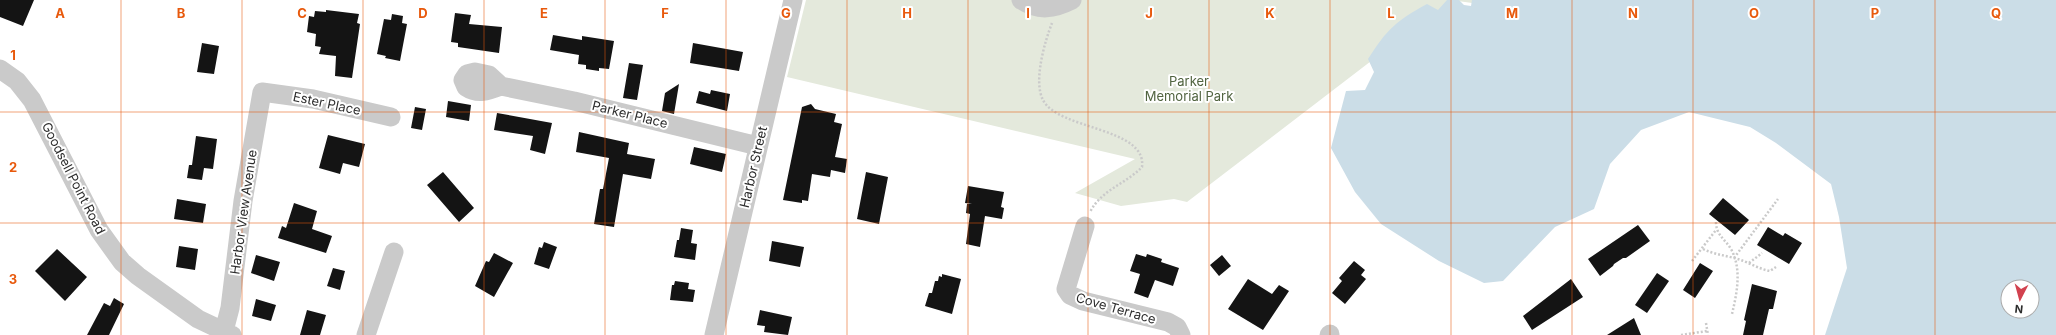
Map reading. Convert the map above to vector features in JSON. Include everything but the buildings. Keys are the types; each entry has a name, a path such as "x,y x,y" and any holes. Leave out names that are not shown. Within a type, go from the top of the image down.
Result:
{"street":[{"name":"Harbor Street","path":"714,335 793,0"},
{"path":"1021,0 1029,6 1043,9 1066,3"},
{"name":"Goodsell Point Road","path":"0,68 17,81 32,100 99,230 122,262 168,299 198,319 228,333"},
{"name":"Parker Place","path":"501,86 574,101 758,146"},
{"name":"Harbor View Avenue","path":"228,333 243,202 262,92"},
{"name":"Ester Place","path":"262,92 313,99 391,117"},
{"name":"Cove Terrace","path":"1085,226 1066,289 1070,295 1083,301 1168,322 1176,328 1181,335"},
{"path":"366,335 394,252"}],"path":[{"path":"1066,3 1041,57 1039,76 1042,99 1051,111 1118,138 1135,147 1142,154 1143,161 1142,167 1108,191 1092,208 1085,226"},
{"path":"1734,258 1778,199"},
{"path":"1692,261 1703,249 1716,230 1716,222"},
{"path":"1716,230 1732,251 1734,258 1739,288 1732,314"},
{"path":"1703,249 1749,263 1763,270 1770,271 1776,267"},
{"path":"1749,263 1762,253"},
{"path":"1706,323 1708,335"},
{"path":"1681,335 1707,331"}],"green space":[{"name":"Parker Memorial Park","path":"806,0 1475,0 1472,3 1458,1 1392,45 1187,202 1174,199 1121,206 1075,193 1135,159 787,77"}],"water":[{"path":"1447,0 1459,0 1464,5 1471,6 1472,0 2056,0 2056,335 1825,335 1847,268 1839,217 1831,184 1776,143 1750,127 1689,112 1641,130 1610,164 1594,209 1555,227 1503,281 1484,283 1439,261 1381,224 1355,192 1331,148 1346,91 1365,90 1374,72 1368,59 1381,40 1400,21 1427,4 1438,10"}]}
